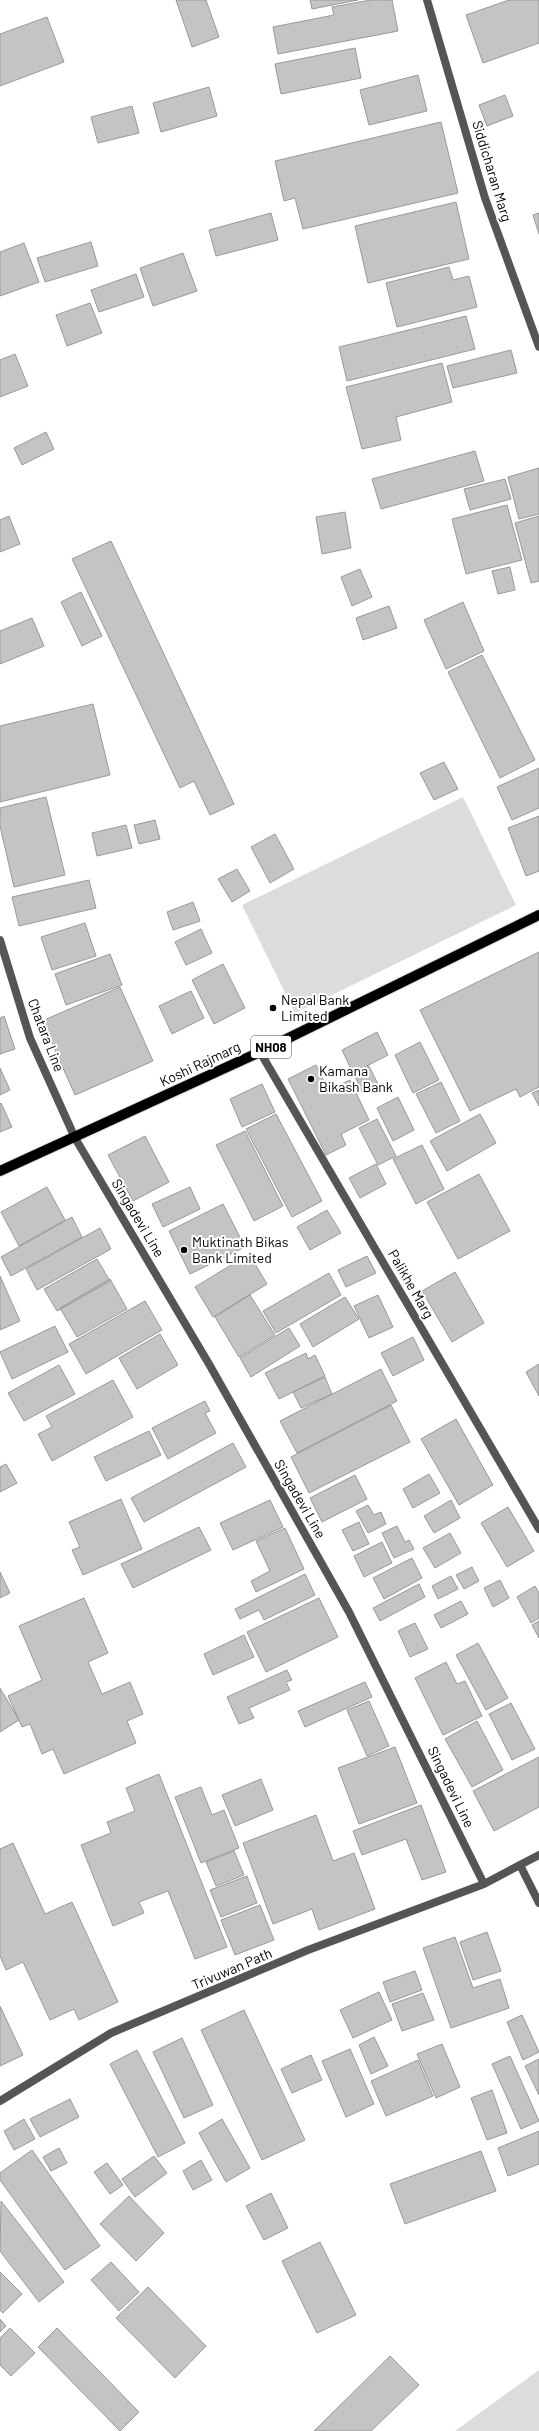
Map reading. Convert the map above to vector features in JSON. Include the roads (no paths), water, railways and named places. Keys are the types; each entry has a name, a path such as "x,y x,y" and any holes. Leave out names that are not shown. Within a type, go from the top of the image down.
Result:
{"main road":[{"name":"Koshi Rajmarg","path":"0,1171 75,1138 260,1052 539,915"}],"street":[{"name":"Siddicharan Marg","path":"427,0 485,198 539,347"},
{"name":"Chatara Line","path":"0,940 30,1038 75,1138"},
{"name":"Palikhe Marg","path":"260,1052 539,1529"},
{"name":"Singadevi Line","path":"75,1138 209,1364 349,1612 484,1884"},
{"name":"Trivuwan Path","path":"0,2101 111,2033 308,1950 484,1884 539,1855"},
{"path":"520,1865 539,1903"}],"place":[{"name":"Nepal Bank Limited","path":"273,1008"},
{"name":"Kamana Bikash Bank","path":"311,1079"},
{"name":"Muktinath Bikas Bank Limited","path":"184,1250"}]}
